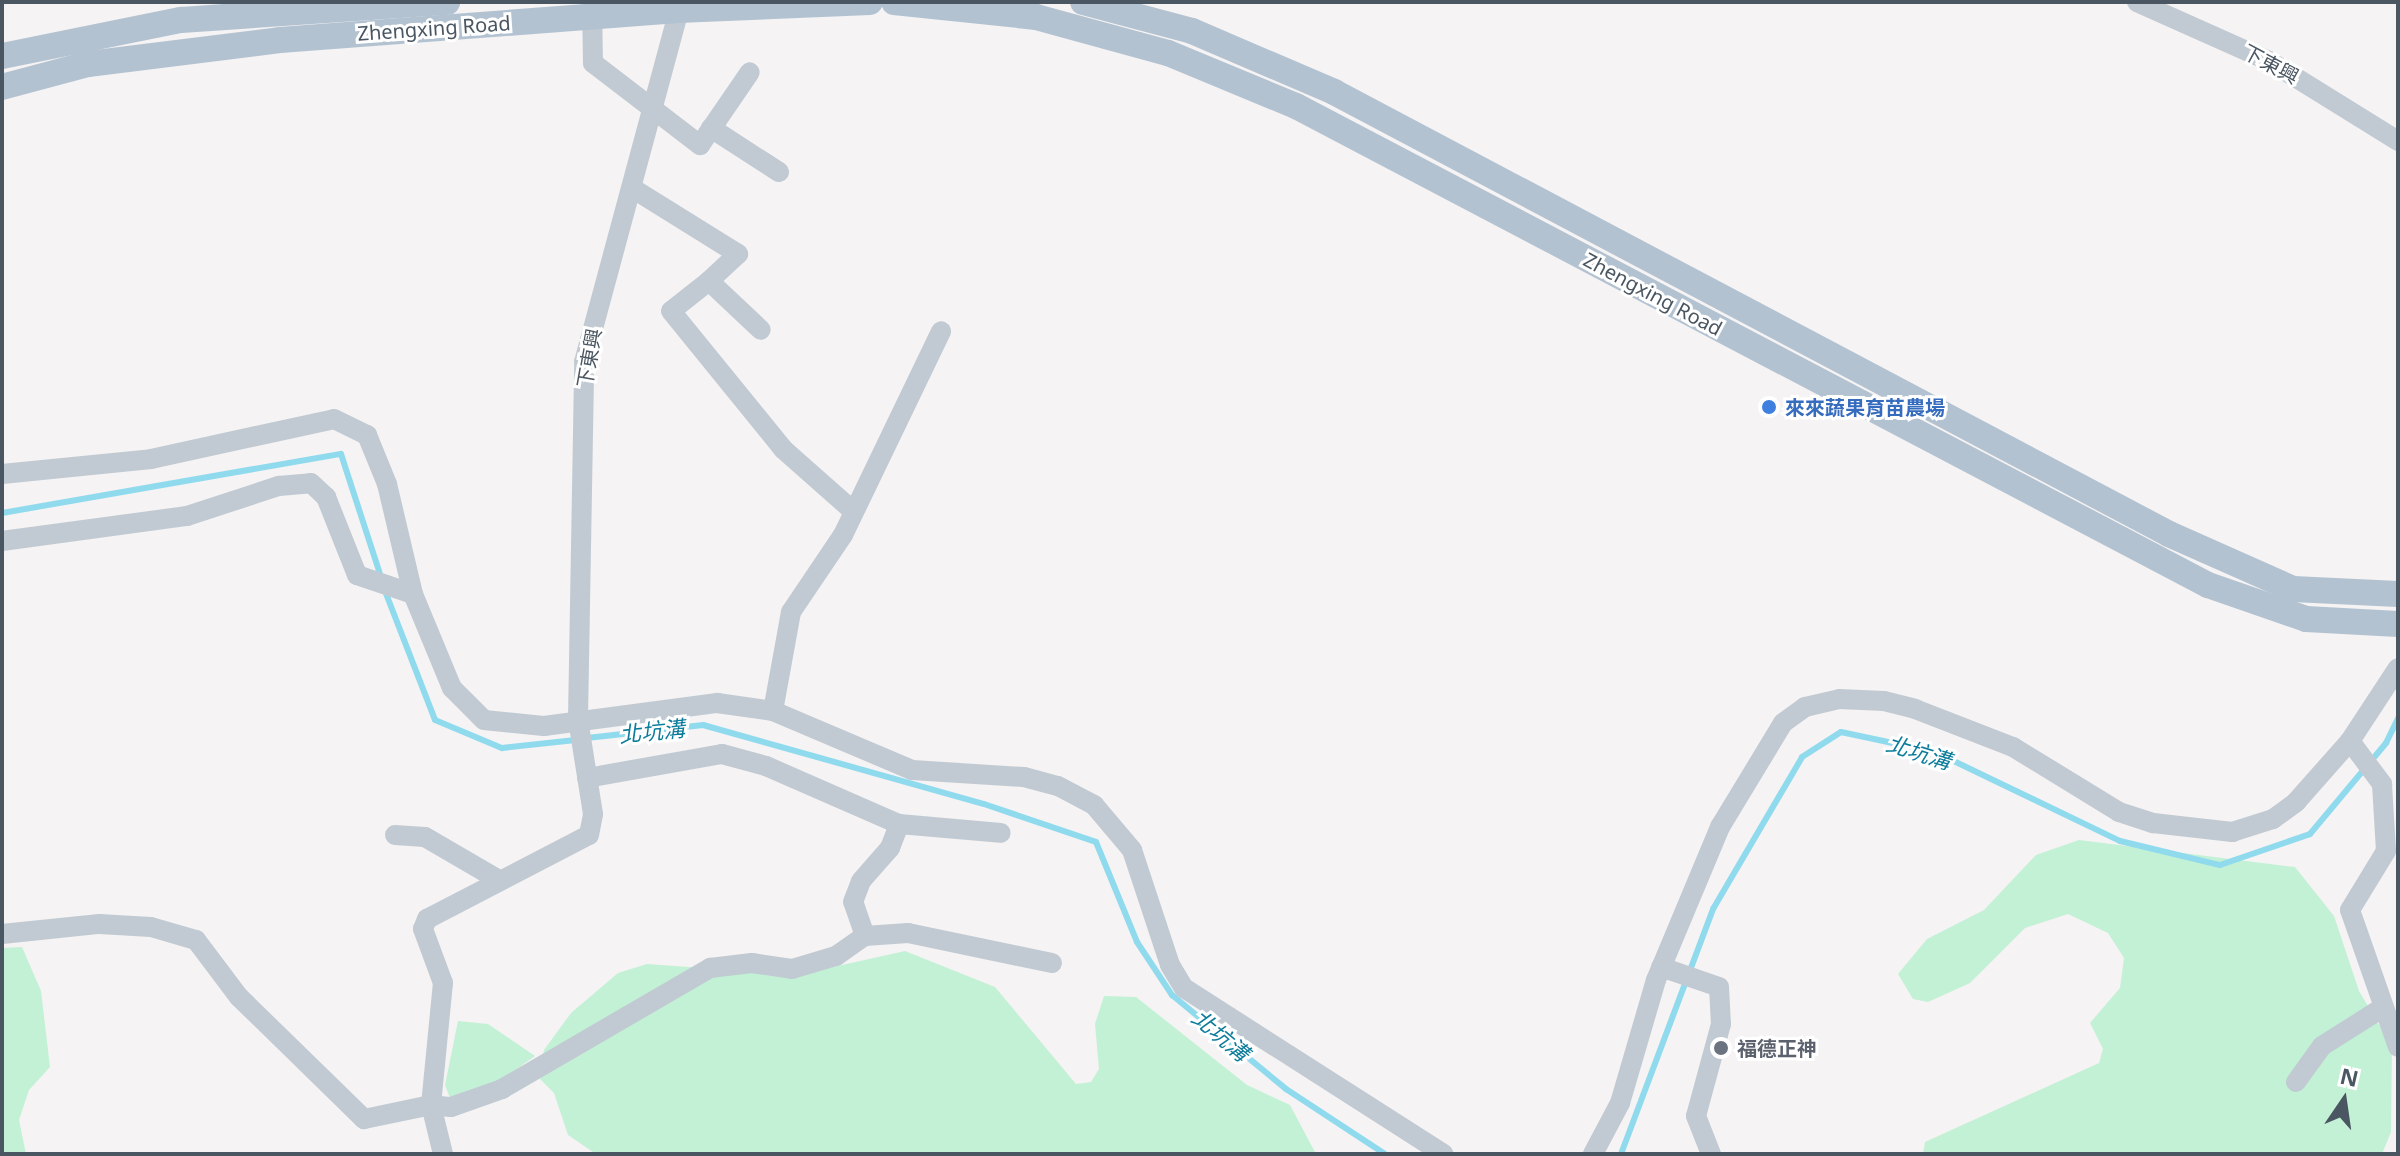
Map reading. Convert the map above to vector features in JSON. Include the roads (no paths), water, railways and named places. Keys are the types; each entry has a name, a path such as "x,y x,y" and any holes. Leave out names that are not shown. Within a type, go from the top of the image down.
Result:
{"main road":[{"name":"Zhengxing Road","path":"2,56 41,44 181,20 447,2"},
{"name":"Zhengxing Road","path":"2,87 88,64 280,40 593,9 870,2"},
{"name":"Zhengxing Road","path":"894,2 1036,17 1168,53 1296,106 2208,585 2306,619 2398,624"},
{"name":"Zhengxing Road","path":"1083,2 1192,31 1334,92 2169,534 2293,589 2398,594"}],"street":[{"name":"下東興","path":"2137,2 2269,61 2398,141"},
{"name":"下東興","path":"499,880 589,835 593,814 578,722 584,362 680,6"},
{"path":"593,9 593,63 700,145 750,72"},
{"path":"711,128 779,172"},
{"path":"632,188 738,254 671,311 783,449 853,511"},
{"path":"709,281 761,330"},
{"path":"773,711 791,612 843,535 941,331"},
{"path":"2,474 151,459 334,419 367,435 387,484 413,594 452,688 484,720 544,726 717,703 773,711 912,770 1024,777 1058,786 1094,805 1132,850 1170,965 1184,988 1444,1154"},
{"path":"2,541 187,516 279,486 311,483 326,497 357,575 413,594"},
{"path":"1593,1154 1620,1103 1662,967 1720,827 1783,723 1805,707 1839,699 1884,701 1915,709 2013,747 2119,812 2153,823 2232,832 2273,819 2296,802 2350,741 2398,668"},
{"path":"2350,741 2382,784 2382,859 2350,910 2398,1047"},
{"path":"587,778 722,754 766,766 899,824 1001,833"},
{"path":"865,936 853,902 861,881 890,848 899,824"},
{"path":"395,835 425,837 499,880"},
{"path":"443,1154 431,1105 443,983 423,929 427,919 499,880"},
{"path":"2,934 99,924 151,927 196,940 239,997 364,1119 431,1105 451,1107 502,1089 710,968 752,963 792,969 836,956 865,936 908,933 1052,963"},
{"path":"1662,967 1719,987 1721,1024 1696,1116 1711,1154"},
{"path":"2296,1082 2322,1046 2382,1008"}],"waterway":[{"name":"北坑溝","path":"2,513 341,454 381,577"},
{"name":"北坑溝","path":"385,591 435,720 502,748 576,740"},
{"name":"北坑溝","path":"1621,1154 1713,909 1802,757 1841,732 1935,752 2120,841 2220,865 2310,834 2386,743 2398,718"},
{"name":"北坑溝","path":"587,738 703,725 984,804 1096,842 1137,942 1172,995 1286,1089 1385,1154"}],"place":[{"name":"來來蔬果育苗農場","path":"1769,407"},
{"name":"福德正神","path":"1721,1048"}]}
